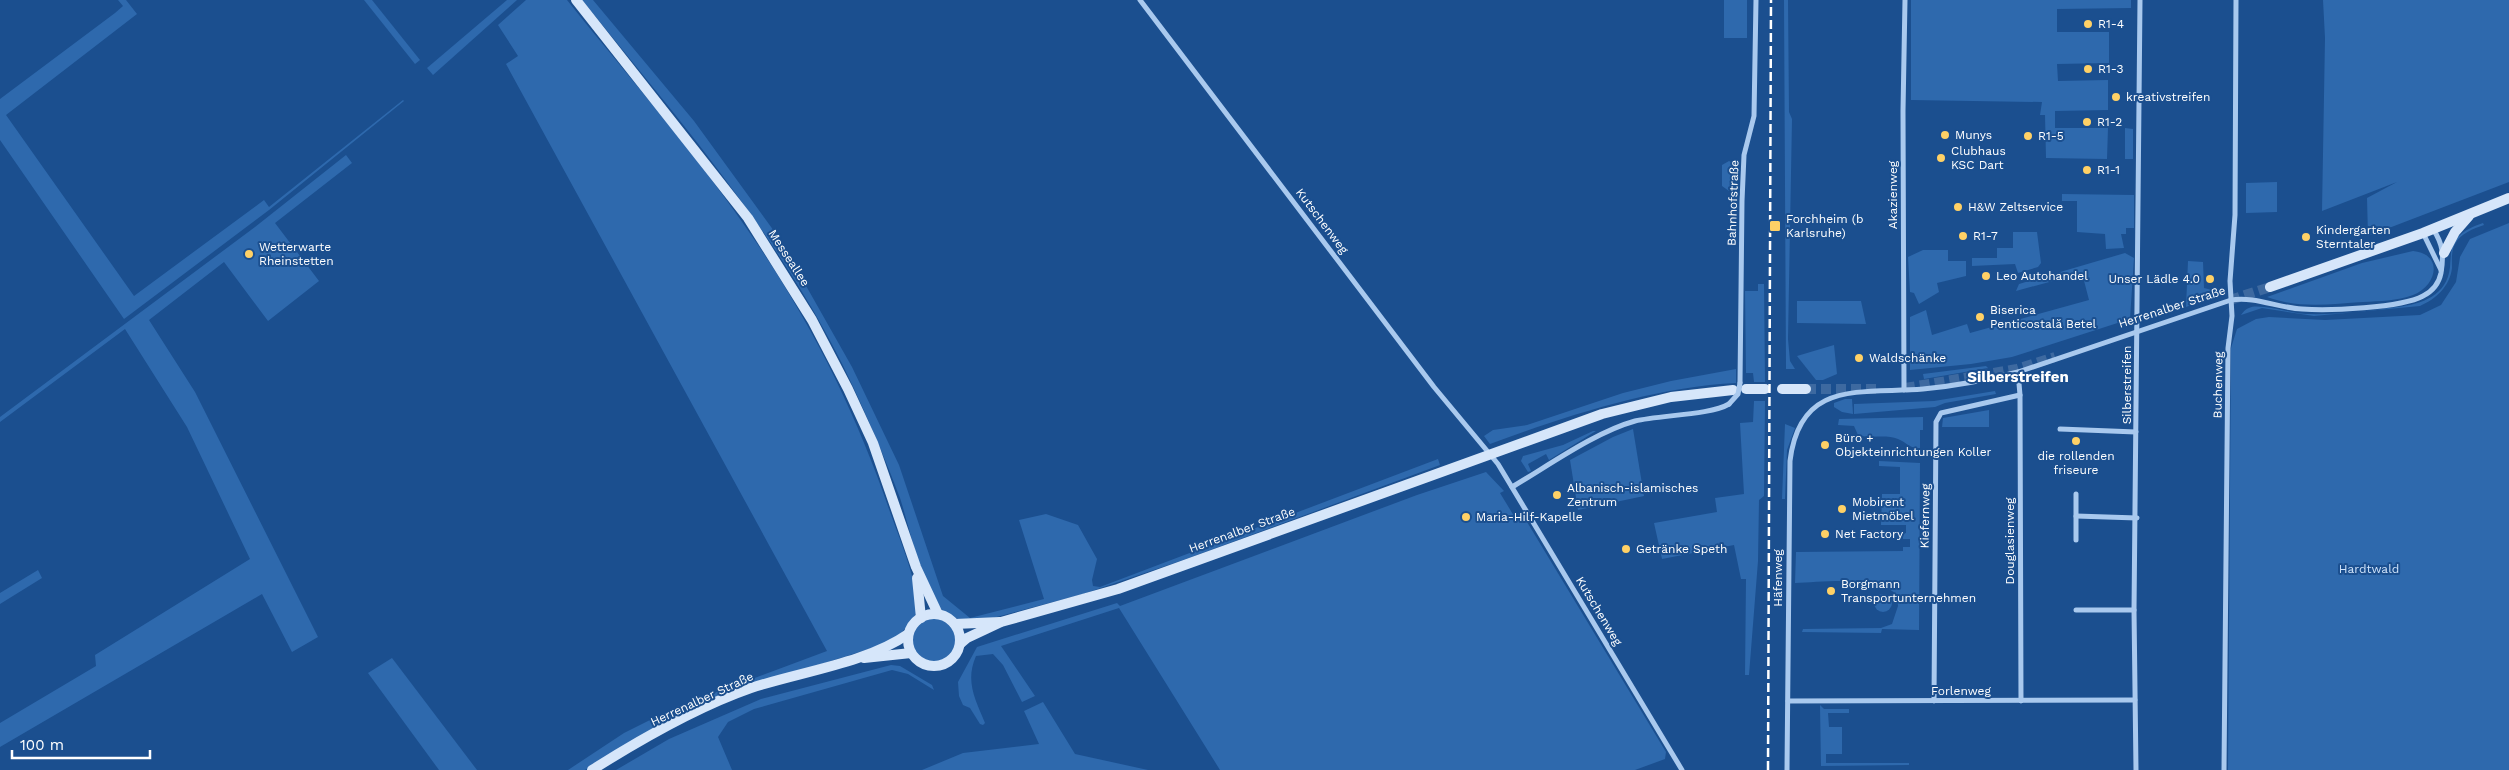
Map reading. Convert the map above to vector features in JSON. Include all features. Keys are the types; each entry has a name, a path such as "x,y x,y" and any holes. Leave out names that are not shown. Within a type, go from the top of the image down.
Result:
{"main road":[{"name":"Messeallee","path":"576,0 748,218 812,320 869,434 895,502 916,567 938,614"},
{"path":"2270,287 2433,229 2509,198"},
{"path":"2444,253 2455,232 2469,215"},
{"name":"Herrenalber Straße","path":"960,644 968,638 1002,622 1118,589 1602,414 1671,397 1740,388 1765,389"},
{"path":"1782,389 1806,389"},
{"name":"Messeallee","path":"916,567 921,618"},
{"path":"938,614 945,616 955,624 959,630 960,644 952,660 939,666 926,665 911,653 908,634 915,622 921,618 938,614"},
{"name":"Herrenalber Straße","path":"955,624 1002,622"},
{"name":"Herrenalber Straße","path":"592,770 690,716 749,689 858,658 897,642 908,634"},
{"name":"Herrenalber Straße","path":"858,658 911,653"}],"street":[{"name":"Kutschenweg","path":"1140,0 1434,387 1498,464 1682,770"},
{"name":"Bahnhofstraße","path":"1512,487 1612,429 1635,421 1672,414 1718,409 1729,404 1738,394 1740,388 1744,155 1754,116 1756,0"},
{"name":"Akazienweg","path":"1904,390 1903,111 1905,0"},
{"name":"Silberstreifen","path":"2136,770 2134,610 2137,518 2140,0"},
{"name":"Buchenweg","path":"2224,770 2228,348 2232,316 2230,281 2235,215 2236,0"},
{"path":"2433,229 2444,253"},
{"path":"2422,233 2442,270"},
{"name":"Herrenalber Straße","path":"1827,400 1844,393 1904,390 1983,380 2018,372 2231,300 2243,298 2286,307 2319,310 2407,302 2430,292 2438,282 2444,253"},
{"name":"Douglasienweg","path":"2018,372 2020,395 2021,701"},
{"name":"Kiefernweg","path":"1934,701 1936,422 1941,413 2020,395"},
{"name":"Häfenweg","path":"1787,770 1790,462 1792,447 1800,425 1810,412 1827,400"},
{"path":"2060,429 2136,432"},
{"path":"2076,494 2076,540"},
{"path":"2076,516 2137,518"},
{"path":"2076,610 2134,610"},
{"name":"Forlenweg","path":"1788,701 2135,700"}],"green space":[{"path":"118,0 126,0 137,14 6,115 134,296 264,200 269,207 404,101 269,210 124,319 0,140 0,99 115,13 123,6"},
{"path":"364,0 372,0 420,60 415,64"},
{"path":"507,0 517,0 433,75 427,68"},
{"path":"526,0 567,0 664,119 734,210 777,274 815,339 849,407 864,442 908,562 918,602 913,620 891,642 730,693 656,728 585,770 568,770 624,733 674,708 827,651 506,64 518,56 498,25"},
{"path":"582,0 593,0 694,121 779,238 852,367 899,465 943,596 970,618 1044,599 1019,520 1046,514 1078,525 1097,559 1092,580 1093,586 1100,587 1438,459 1440,465 1186,559 1083,594 978,622 953,617 940,608 928,588 900,498 876,439 834,348 804,295 771,243 735,193 660,95"},
{"path":"1724,0 1747,0 1747,38 1724,38"},
{"path":"1784,0 1788,0 1789,112 1792,119 1788,339 1790,361 1795,369 1786,369"},
{"path":"1911,0 2131,0 2131,8 2057,9 2057,32 2109,32 2109,63 2057,64 2058,81 2108,80 2108,110 2055,111 2055,128 2108,128 2107,159 2046,158 2045,115 2040,115 2042,102 1911,100"},
{"path":"2323,0 2509,0 2509,182 2368,236 2367,198 2397,182 2322,211 2325,38"},
{"path":"2125,128 2133,129 2133,159 2125,159"},
{"path":"346,155 352,163 275,223 319,281 268,321 224,262 149,320 195,392 318,637 292,652 262,594 0,747 0,723 96,666 95,655 250,559 187,427 125,329 0,422 0,417 255,227"},
{"path":"1729,161 1738,166 1738,186 1729,191 1722,186 1722,165"},
{"path":"2277,182 2277,212 2246,213 2246,183"},
{"path":"2062,194 2134,195 2134,228 2126,228 2126,234 2121,234 2124,248 2106,249 2105,234 2077,232 2077,201 2062,201"},
{"path":"2483,223 2484,225 2468,232 2458,240 2453,250 2451,275 2448,281 2437,296 2420,306 2314,316 2262,308 2241,315 2248,308 2254,307 2269,308 2295,313 2329,314 2397,307 2424,301 2439,292 2444,285 2448,277 2452,248 2457,238 2466,231"},
{"name":"Hardtwald","path":"2509,223 2509,770 2228,770 2231,348 2237,329 2256,319 2269,317 2325,320 2420,315 2441,305 2456,282 2460,257 2470,239"},
{"path":"2013,232 2037,232 2041,263 2038,267 2018,273 2015,264 1972,266 1972,258 1997,258 1997,248 2013,248"},
{"path":"1923,250 1948,250 1948,261 1966,261 1966,276 1937,283 1939,292 1919,304 1914,293 1910,292 1908,257"},
{"path":"2413,251 2423,253 2429,258 2433,264 2434,271 2432,278 2421,291 2407,297 2395,300 2315,305 2279,301 2267,297 2362,263"},
{"path":"2125,253 2134,258 2130,319 2012,357 1971,364 1910,370 1910,317 1926,310 1932,335 1967,324 1970,333 2089,300 2082,273 2016,291 2019,284"},
{"path":"2188,261 2203,262 2204,288 2216,291 2216,296 2186,307"},
{"path":"1758,284 1764,284 1765,382 1754,382 1753,373 1746,373 1745,291 1758,291"},
{"path":"1797,301 1861,301 1866,324 1797,323"},
{"path":"1834,345 1837,374 1823,380 1816,380 1797,356"},
{"path":"1986,366 1988,368 1924,379 1923,374"},
{"path":"1736,369 1736,383 1674,390 1611,404 1490,444 1484,436 1493,430 1527,425 1623,393 1671,381"},
{"path":"1995,391 1996,394 1945,403 1935,407 1854,414 1854,404 1934,401"},
{"path":"1845,399 1852,399 1853,414 1842,412 1834,407 1834,403"},
{"path":"1754,401 1765,401 1764,496 1759,500 1758,561 1749,675 1745,675 1746,579 1741,579 1734,545 1662,559 1654,523 1717,512 1715,498 1744,494 1740,423 1753,422"},
{"path":"1989,410 1989,427 1942,427 1943,418"},
{"path":"1923,417 1923,430 1920,430 1920,449 1893,438 1858,435 1854,426 1838,425 1839,419"},
{"path":"1785,424 1795,428 1787,450 1785,499 1782,499"},
{"path":"1633,429 1644,496 1578,510 1570,460 1613,437"},
{"path":"1596,431 1549,460 1546,454 1528,464 1531,471 1528,472 1521,461 1523,456 1563,445"},
{"path":"1879,461 1920,463 1919,630 1882,629 1881,633 1802,632 1803,629 1881,628 1892,624 1898,606 1897,595 1888,589 1864,582 1849,581 1795,583 1796,552 1903,551 1903,547 1910,547 1910,539 1903,539 1903,534 1906,533 1906,525 1881,525 1882,494 1900,494 1900,467 1879,466"},
{"path":"1486,472 1504,491 1500,493 1514,516 1521,512 1666,752 1665,759 1635,770 1220,770 1119,608 1001,646 1035,696 1022,702 1003,665 993,654 976,656 971,674 971,682 985,723 983,725 980,724 970,708 963,705 959,696 958,682 977,647 1117,603 1120,606 1417,495"},
{"path":"38,570 42,578 0,604 0,593"},
{"path":"1883,594 1889,597 1892,603 1889,609 1883,612 1877,609 1874,603 1877,597"},
{"path":"934,618 946,622 952,628 956,640 952,652 946,658 934,662 922,658 916,652 912,640 916,628 922,622"},
{"path":"392,658 477,770 439,770 368,673"},
{"path":"891,665 900,666 932,685 934,690 908,674 892,670 754,709 728,722 718,737 732,770 616,770 669,739 761,699"},
{"path":"1043,702 1075,754 1148,770 922,770 963,753 1039,744 1024,711"},
{"path":"1820,705 1824,709 1849,709 1849,713 1828,713 1829,727 1842,727 1842,754 1826,754 1826,763 1909,763 1909,765 1821,766"}],"tunnel":[{"path":"2230,300 2270,287"},
{"path":"1905,388 2017,369 2055,357"},
{"path":"1806,389 1880,389"}],"railway":[{"path":"1768,770 1771,0"}],"place":[{"name":"R1-4","path":"2088,24"},
{"name":"R1-3","path":"2088,69"},
{"name":"kreativstreifen","path":"2116,97"},
{"name":"R1-2","path":"2087,122"},
{"name":"Munys","path":"1945,135"},
{"name":"R1-5","path":"2028,136"},
{"name":"Clubhaus KSC Dart","path":"1941,158"},
{"name":"R1-1","path":"2087,170"},
{"name":"H&W Zeltservice","path":"1958,207"},
{"name":"Forchheim (b Karlsruhe)","path":"1775,226"},
{"name":"R1-7","path":"1963,236"},
{"name":"Kindergarten Sterntaler","path":"2306,237"},
{"name":"Wetterwarte Rheinstetten","path":"249,254"},
{"name":"Leo Autohandel","path":"1986,276"},
{"name":"Unser Lädle 4.0","path":"2210,279"},
{"name":"Biserica Penticostală Betel","path":"1980,317"},
{"name":"Waldschänke","path":"1859,358"},
{"name":"die rollenden friseure","path":"2076,441"},
{"name":"Büro + Objekteinrichtungen Koller","path":"1825,445"},
{"name":"Albanisch-islamisches Zentrum","path":"1557,495"},
{"name":"Mobirent Mietmöbel","path":"1842,509"},
{"name":"Maria-Hilf-Kapelle","path":"1466,517"},
{"name":"Net Factory","path":"1825,534"},
{"name":"Getränke Speth","path":"1626,549"},
{"name":"Borgmann Transportunternehmen","path":"1831,591"}],"district":[{"name":"Silberstreifen","path":"2018,377"}]}
